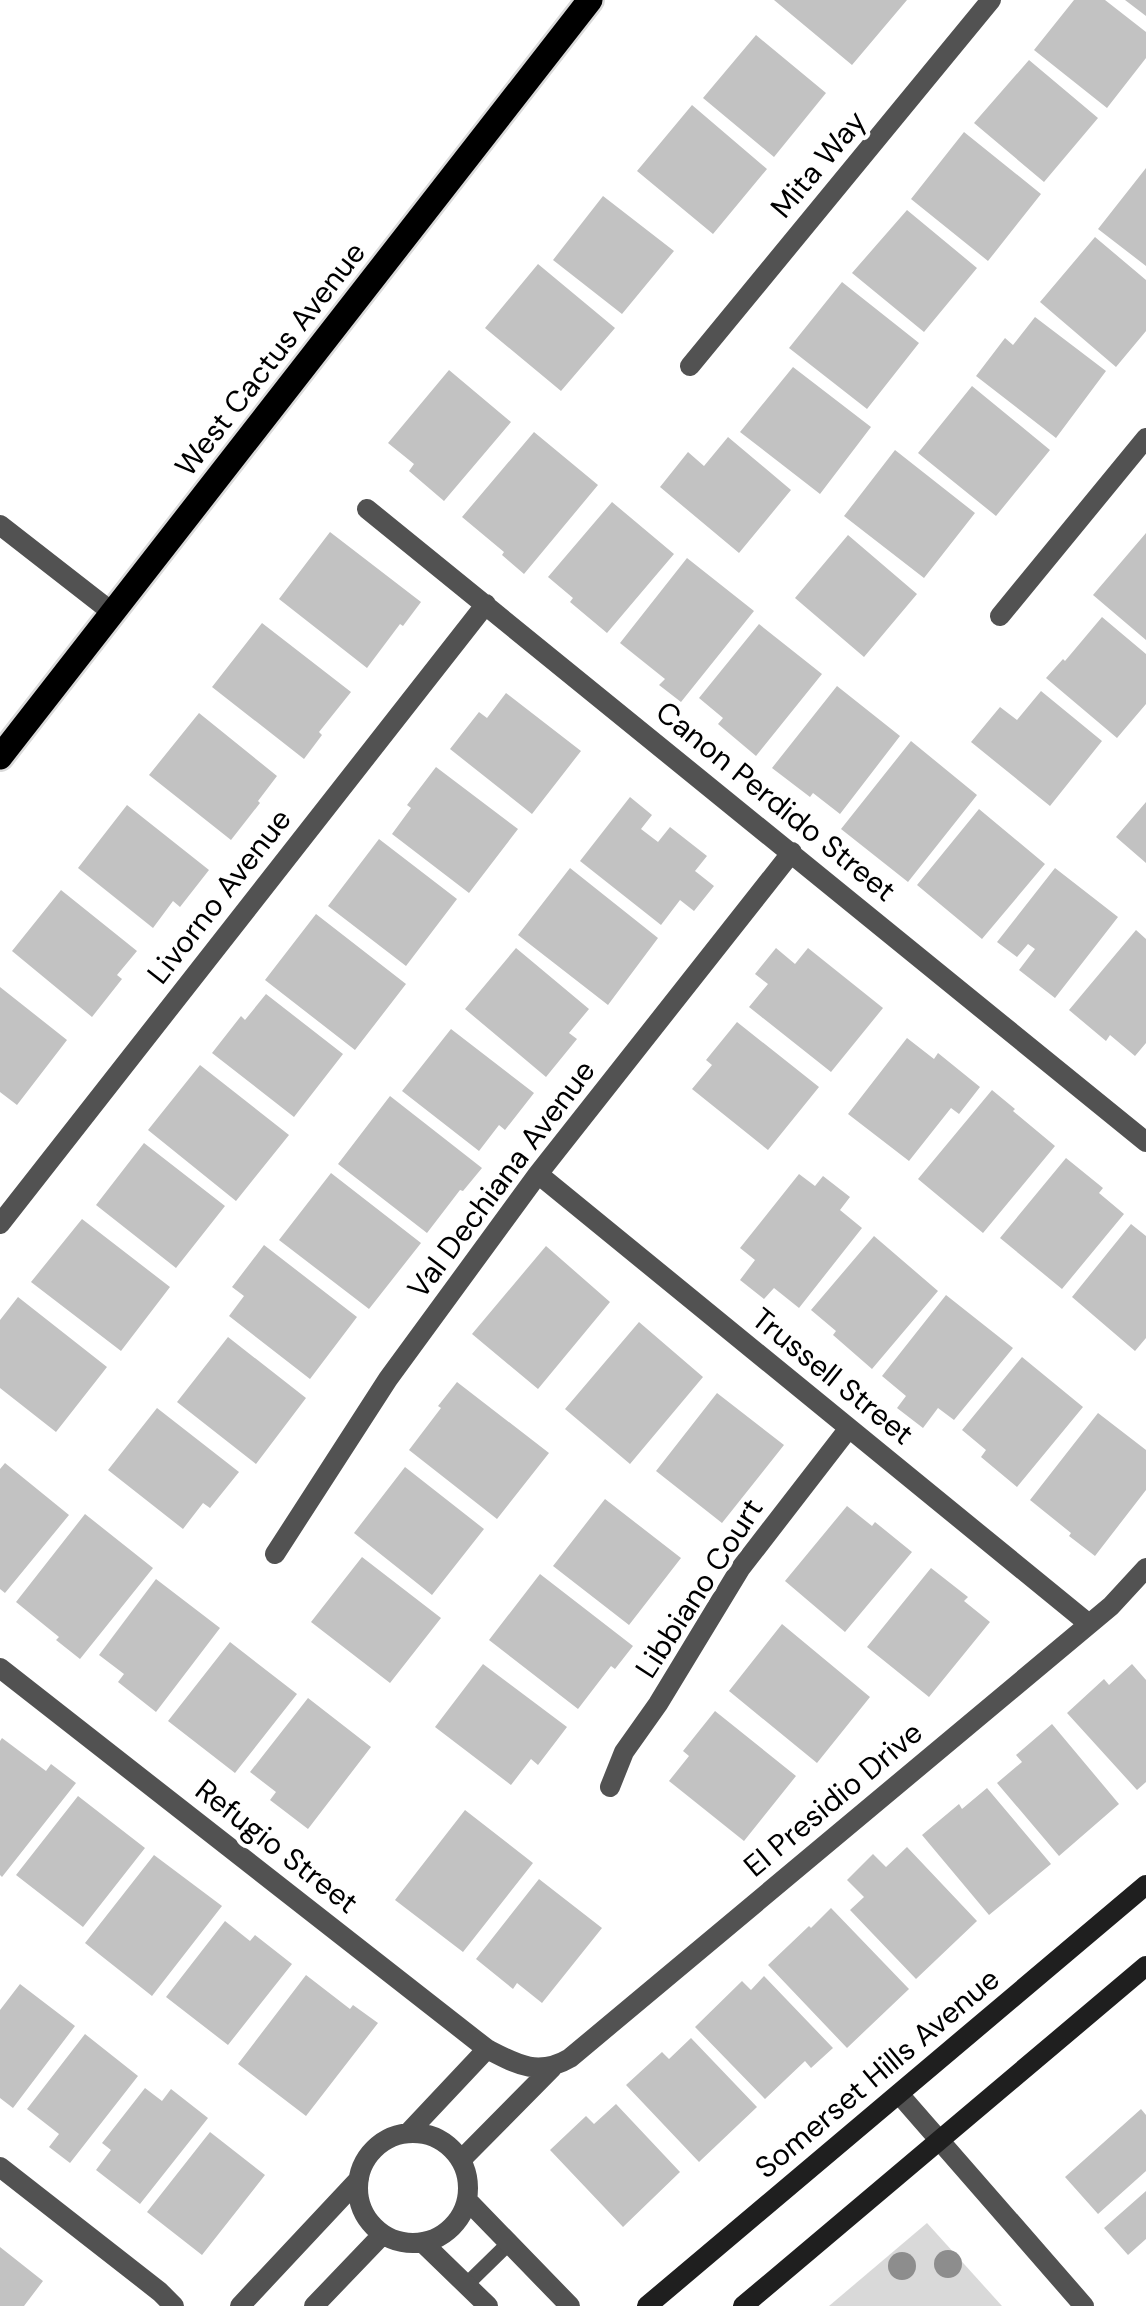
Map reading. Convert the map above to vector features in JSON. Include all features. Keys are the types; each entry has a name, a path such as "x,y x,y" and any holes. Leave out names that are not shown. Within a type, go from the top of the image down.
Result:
{"main road":[{"name":"West Cactus Avenue","path":"0,757 590,0"},
{"name":"Somerset Hills Avenue","path":"647,2306 1146,1886"},
{"path":"743,2306 1146,1966"}],"street":[{"name":"Mita Way","path":"690,366 992,0"},
{"path":"1000,616 1146,438"},
{"name":"Canon Perdido Street","path":"367,509 1146,1142"},
{"path":"0,524 114,613"},
{"name":"Livorno Avenue","path":"0,1224 486,604"},
{"name":"Val Dechiana Avenue","path":"275,1554 388,1379 538,1174 792,852"},
{"name":"Trussell Street","path":"538,1174 1090,1624"},
{"name":"Libbiano Court","path":"610,1786 624,1752 658,1704 740,1569 849,1428"},
{"name":"El Presidio Drive","path":"461,2160 552,2068 570,2058 1090,1624 1146,1568"},
{"name":"Refugio Street","path":"0,1668 487,2048 520,2066 552,2068"},
{"path":"408,2133 487,2048"},
{"path":"899,2094 1084,2306"},
{"path":"425,2134 442,2140 461,2160 468,2183 468,2201 447,2232 431,2241 412,2244 393,2240 365,2216 358,2198 365,2160 391,2138 425,2134"},
{"path":"0,2166 174,2306"},
{"path":"240,2306 359,2178"},
{"path":"468,2201 570,2306"},
{"path":"314,2306 383,2234"},
{"path":"422,2242 488,2306"}],"lane":[{"path":"466,2285 509,2244"}],"shaded area":[{"path":"927,2223 1002,2306 829,2306"}],"building":[{"path":"774,0 907,0 852,65"},
{"path":"1074,0 1105,0 1146,32 1146,58 1107,108 1034,50"},
{"path":"1125,0 1146,0 1146,16"},
{"path":"756,35 826,93 774,157 703,98"},
{"path":"1029,60 1098,118 1044,182 974,123"},
{"path":"692,105 767,169 713,234 637,171"},
{"path":"964,132 1041,194 988,261 911,199"},
{"path":"1146,168 1146,266 1098,229"},
{"path":"603,196 674,251 622,314 553,260"},
{"path":"907,210 977,268 924,332 852,273"},
{"path":"1095,237 1146,280 1146,331 1116,367 1040,302"},
{"path":"538,264 615,328 561,391 485,328"},
{"path":"842,282 919,343 867,409 789,348"},
{"path":"1035,317 1106,371 1056,438 976,376 1005,338 1013,345"},
{"path":"793,367 871,427 820,494 740,432"},
{"path":"449,370 511,422 444,501 409,471 414,464 388,443"},
{"path":"972,386 1050,450 996,516 918,453"},
{"path":"534,432 598,485 524,574 462,517"},
{"path":"728,437 791,490 739,553 660,487 688,452 704,466"},
{"path":"895,450 975,513 924,578 844,516"},
{"path":"612,502 674,554 607,633 548,577"},
{"path":"330,532 421,602 367,668 279,599"},
{"path":"1146,533 1146,640 1093,595"},
{"path":"848,535 917,594 864,657 795,598"},
{"path":"687,558 754,611 681,702 659,685 665,679 620,643"},
{"path":"1102,617 1146,654 1146,704 1117,738 1046,678"},
{"path":"262,623 351,692 319,732 322,735 304,759 212,687"},
{"path":"759,624 822,674 756,756 718,724 723,718 699,698"},
{"path":"837,686 900,736 840,814 772,768"},
{"path":"1041,691 1102,741 1050,806 971,742 1000,707 1017,720"},
{"path":"506,693 581,751 532,814 450,749 479,712 487,718"},
{"path":"199,713 277,776 231,840 149,775"},
{"path":"911,741 977,795 908,882 841,829"},
{"path":"436,767 518,829 469,893 392,834 411,808 407,805"},
{"path":"630,797 652,815 641,829 658,842 670,827 707,856 695,871 714,886 694,911 680,900 661,925 580,861"},
{"path":"1146,802 1146,863 1116,837"},
{"path":"127,805 209,870 180,907 173,901 153,928 78,868"},
{"path":"979,809 1045,864 982,939 917,885"},
{"path":"379,839 457,899 406,966 328,906"},
{"path":"570,868 658,938 608,1005 518,935"},
{"path":"1055,868 1118,917 1055,998 1019,970 1035,949 1028,944 1017,957 997,942"},
{"path":"61,890 137,951 117,975 122,979 92,1017 12,951"},
{"path":"316,914 406,984 355,1050 265,980"},
{"path":"1136,930 1146,939 1146,1043 1135,1056 1110,1035 1106,1041 1069,1010"},
{"path":"516,948 589,1009 569,1033 577,1039 546,1077 465,1009"},
{"path":"776,948 795,964 808,948 883,1008 831,1072 749,1007 768,984 755,974"},
{"path":"0,987 67,1040 17,1105 0,1092"},
{"path":"266,994 343,1054 294,1117 212,1053 241,1016 245,1020"},
{"path":"737,1022 819,1087 768,1150 692,1089 712,1065 706,1060"},
{"path":"451,1029 534,1093 505,1130 499,1125 479,1151 402,1091"},
{"path":"907,1038 934,1059 938,1053 980,1087 959,1114 951,1108 909,1161 848,1114"},
{"path":"200,1065 289,1135 236,1201 148,1130"},
{"path":"992,1090 1055,1146 983,1233 918,1179"},
{"path":"390,1096 482,1168 427,1233 338,1164"},
{"path":"144,1143 225,1206 176,1268 96,1205"},
{"path":"1066,1158 1103,1188 1099,1193 1124,1214 1062,1289 1000,1238"},
{"path":"331,1173 421,1243 369,1309 279,1240"},
{"path":"799,1174 815,1186 823,1176 850,1197 840,1210 862,1228 799,1308 774,1288 764,1299 740,1280 755,1260 740,1248"},
{"path":"82,1219 170,1287 121,1351 31,1282"},
{"path":"1131,1224 1146,1236 1146,1338 1135,1351 1072,1297"},
{"path":"874,1236 938,1291 872,1369 811,1310"},
{"path":"264,1245 357,1317 310,1379 229,1316 244,1296 232,1287"},
{"path":"546,1246 610,1302 538,1389 472,1334"},
{"path":"946,1295 1013,1348 954,1420 938,1408 923,1428 897,1408 906,1396 882,1376"},
{"path":"18,1297 107,1367 56,1432 0,1388 0,1320"},
{"path":"639,1322 703,1377 630,1464 565,1409"},
{"path":"228,1337 306,1398 256,1464 177,1402"},
{"path":"1022,1357 1083,1407 1017,1487 981,1457 986,1450 962,1430"},
{"path":"457,1382 549,1453 497,1519 409,1450"},
{"path":"717,1393 784,1445 722,1523 656,1471"},
{"path":"157,1408 239,1472 210,1508 203,1503 183,1529 108,1470"},
{"path":"1098,1413 1146,1450 1146,1490 1095,1556 1030,1500"},
{"path":"5,1463 69,1515 5,1593 0,1589 0,1469"},
{"path":"405,1467 484,1529 432,1595 354,1533"},
{"path":"605,1499 681,1558 629,1625 553,1566"},
{"path":"847,1506 872,1526 875,1522 912,1552 845,1632 785,1581"},
{"path":"85,1514 153,1568 80,1659 16,1602"},
{"path":"362,1557 441,1618 390,1683 311,1622"},
{"path":"931,1568 968,1597 964,1601 990,1622 929,1697 867,1647"},
{"path":"540,1574 633,1646 615,1669 611,1666 578,1709 489,1640"},
{"path":"156,1579 220,1628 156,1712 118,1682 124,1674 99,1655"},
{"path":"782,1624 870,1697 817,1763 729,1691"},
{"path":"230,1642 297,1694 235,1773 168,1721"},
{"path":"483,1664 567,1727 538,1765 531,1759 511,1785 435,1727"},
{"path":"1132,1664 1146,1680 1146,1782 1137,1790 1067,1713 1104,1679 1109,1685"},
{"path":"308,1698 371,1747 308,1829 270,1800 276,1792 250,1772"},
{"path":"715,1711 796,1776 744,1841 669,1781 689,1756 683,1751"},
{"path":"1052,1724 1119,1804 1059,1856 997,1783 1022,1762 1016,1755"},
{"path":"2,1738 46,1771 51,1764 76,1783 2,1877 0,1741"},
{"path":"987,1788 1051,1864 989,1915 922,1835 959,1804 962,1809"},
{"path":"78,1796 145,1848 83,1927 16,1875"},
{"path":"465,1810 533,1863 463,1952 395,1900"},
{"path":"907,1847 977,1921 916,1979 850,1910 864,1897 847,1880 873,1854 886,1867"},
{"path":"154,1855 222,1906 152,1996 85,1943"},
{"path":"539,1879 602,1928 542,2003 517,1983 513,1989 476,1959"},
{"path":"831,1908 909,1989 847,2048 768,1965"},
{"path":"225,1921 250,1941 255,1935 292,1964 228,2045 166,1997"},
{"path":"306,1975 350,2009 353,2005 378,2023 306,2116 238,2064"},
{"path":"764,1976 833,2048 811,2068 805,2061 765,2099 695,2027 742,1981 751,1990"},
{"path":"20,1984 75,2026 13,2108 0,2098 0,2010"},
{"path":"85,2034 138,2076 70,2163 49,2147 59,2134 27,2109"},
{"path":"691,2038 757,2107 699,2162 626,2085 662,2052 669,2059"},
{"path":"145,2088 162,2101 171,2089 208,2118 140,2204 96,2170 111,2150 102,2143"},
{"path":"616,2104 680,2172 623,2227 550,2150 586,2116 594,2124"},
{"path":"1141,2109 1146,2115 1146,2171 1098,2214 1065,2177"},
{"path":"210,2132 265,2175 202,2255 147,2212"},
{"path":"1146,2191 1146,2239 1128,2255 1104,2228"},
{"path":"0,2247 43,2281 24,2306 0,2306"}]}
